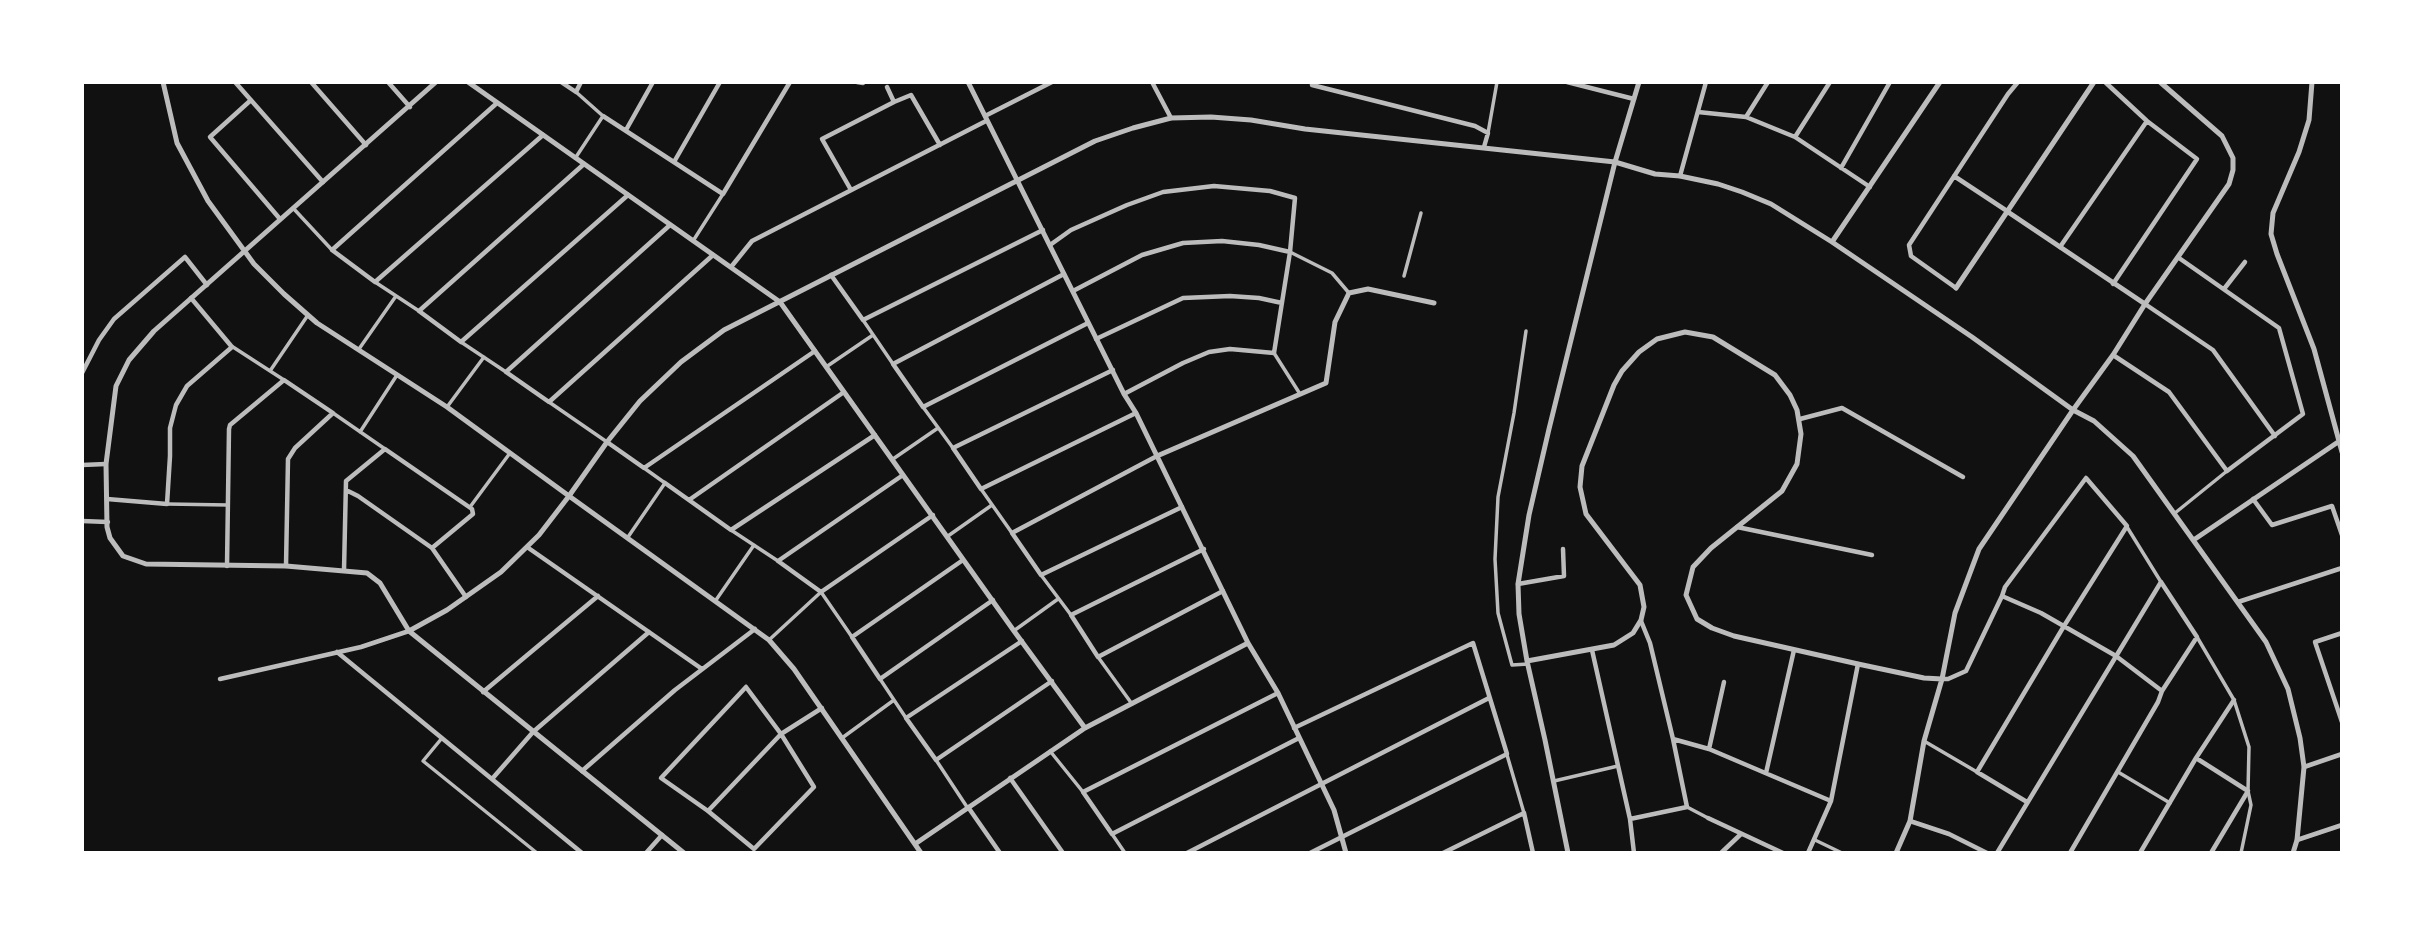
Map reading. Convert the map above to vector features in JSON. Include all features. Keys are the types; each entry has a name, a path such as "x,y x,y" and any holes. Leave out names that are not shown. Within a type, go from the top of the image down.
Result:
{"street":[{"path":"163,82 177,143 208,201 254,264 309,315 447,407 756,628 794,669 921,853"},
{"path":"235,82 323,182"},
{"path":"311,82 366,145"},
{"path":"388,82 410,107"},
{"path":"436,82 154,331 129,360 116,386 106,464 107,522 110,538 119,552 146,564 286,566 366,573 380,583 410,631 684,853"},
{"path":"468,82 780,302 1085,728"},
{"path":"561,82 603,116 723,194"},
{"path":"576,92 581,82"},
{"path":"626,130 653,82"},
{"path":"674,162 720,82"},
{"path":"692,241 790,82"},
{"path":"968,82 1204,549 1248,643 1278,693 1334,810 1346,853"},
{"path":"731,267 752,241 940,145 1052,82"},
{"path":"1152,82 1171,118"},
{"path":"1312,82 1312,85 1475,126 1488,133"},
{"path":"1484,147 1497,82"},
{"path":"1567,82 1591,85 1634,99"},
{"path":"1568,853 1527,662 1519,614 1518,584 1549,429 1615,162 1640,82"},
{"path":"1680,176 1706,82"},
{"path":"1746,117 1768,82"},
{"path":"1795,137 1830,82"},
{"path":"1841,168 1890,82"},
{"path":"1832,242 1940,82"},
{"path":"2018,82 1909,245 1910,256 1956,288 2094,82"},
{"path":"2105,82 2147,121 2197,159 2113,284"},
{"path":"1896,853 1910,821 1924,741 1942,679 1955,613 1979,550 2229,184 2233,170 2230,148 2213,127 2160,82"},
{"path":"2312,82 2309,120 2299,152 2273,213 2271,234 2314,349 2342,452"},
{"path":"888,85 894,102"},
{"path":"851,190 822,139 894,102 911,95 940,145"},
{"path":"251,100 210,136 280,219"},
{"path":"332,250 496,103"},
{"path":"1698,112 1746,117 1795,137 1870,187"},
{"path":"575,158 603,116"},
{"path":"220,679 337,652 410,631 466,597 501,572 539,536 640,401 681,362 724,330 1095,141 1171,118 1251,120 1305,129 1615,162 1655,174 1718,184 1771,204 1832,242 1972,337 2073,410 2095,421 2124,446 2195,539 2266,642 2288,690 2304,767 2297,840 2293,853"},
{"path":"2060,247 2147,121"},
{"path":"374,282 543,135"},
{"path":"419,311 584,164"},
{"path":"1954,176 2213,350 2275,436"},
{"path":"1050,245 1071,230 1163,192 1213,186 1270,191 1295,198 1290,252 1274,353 1300,394"},
{"path":"461,342 628,195"},
{"path":"293,208 332,250 374,282 821,592 1000,853"},
{"path":"1404,276 1421,214"},
{"path":"506,372 670,225"},
{"path":"863,320 1043,230"},
{"path":"1073,291 1142,255 1183,243 1222,241 1290,252 1332,273 1349,293"},
{"path":"549,402 713,255"},
{"path":"82,373 99,340 114,319 185,257 207,285"},
{"path":"2175,513 2303,414 2279,328 2179,258"},
{"path":"2224,289 2245,262"},
{"path":"830,274 1132,704"},
{"path":"893,365 1064,274"},
{"path":"1349,293 1368,289 1434,303"},
{"path":"1012,533 1157,456 1326,383 1335,322 1349,293"},
{"path":"359,349 396,296"},
{"path":"1096,339 1183,298 1230,296 1282,303"},
{"path":"191,298 232,347 470,507 473,513 432,548"},
{"path":"270,371 309,315"},
{"path":"923,407 1088,323"},
{"path":"1526,331 1498,496 1495,559 1498,613 1512,665 1592,650 1622,641 1633,633 1641,620 1644,607 1640,585 1592,526 1582,503 1581,466 1614,385 1639,352 1657,340 1685,332 1713,337 1775,375 1790,395 1800,419 1800,453 1788,483 1774,499 1711,548 1693,567 1687,587 1689,604 1697,619 1712,628 1794,650 1924,678 1948,679 1966,671 2005,587 2086,478 2127,526 2234,700 2249,747 2248,791 2251,805 2241,853"},
{"path":"827,367 873,335"},
{"path":"167,503 170,428 176,405 187,386 232,347"},
{"path":"1124,394 1209,352 1230,349 1274,353"},
{"path":"644,468 815,351"},
{"path":"2113,355 2169,392 2227,471"},
{"path":"447,407 484,357"},
{"path":"953,448 1113,370"},
{"path":"360,432 397,374"},
{"path":"228,566 230,425 284,380"},
{"path":"689,500 844,392"},
{"path":"1800,419 1842,408 1963,477"},
{"path":"286,566 288,459 295,448 333,413"},
{"path":"981,489 1136,413"},
{"path":"892,459 938,428"},
{"path":"731,530 875,435"},
{"path":"2195,539 2340,444"},
{"path":"344,570 346,481 385,449"},
{"path":"470,507 510,453"},
{"path":"82,465 106,464"},
{"path":"778,561 904,474"},
{"path":"628,537 665,483"},
{"path":"346,490 432,548 466,597"},
{"path":"107,499 228,506"},
{"path":"2253,499 2272,525 2332,506 2342,535"},
{"path":"948,536 992,505"},
{"path":"1041,575 1182,507"},
{"path":"769,640 821,592 933,515"},
{"path":"82,522 107,522"},
{"path":"1977,772 2127,526"},
{"path":"1737,527 1872,555"},
{"path":"716,600 754,545"},
{"path":"527,547 702,669"},
{"path":"1071,615 1204,549"},
{"path":"1518,584 1564,576 1563,549"},
{"path":"852,636 964,560"},
{"path":"2238,602 2342,568"},
{"path":"1997,853 2161,582"},
{"path":"1098,657 1224,590"},
{"path":"483,692 598,596"},
{"path":"2001,596 2023,604 2116,656 2162,691"},
{"path":"1014,631 1058,598"},
{"path":"880,680 993,600"},
{"path":"1641,620 1650,643 1673,738 1686,807"},
{"path":"582,771 702,669 756,628"},
{"path":"492,779 533,732 649,632"},
{"path":"2342,633 2315,642 2342,722"},
{"path":"2070,853 2162,691 2197,637"},
{"path":"906,718 1022,641"},
{"path":"915,844 1085,728 1248,643"},
{"path":"1294,728 1473,643 1524,813 1533,853"},
{"path":"1592,650 1630,819 1634,853"},
{"path":"1766,773 1794,650"},
{"path":"337,652 582,853"},
{"path":"1808,853 1831,801 1857,664"},
{"path":"936,760 1052,681"},
{"path":"1709,749 1724,682"},
{"path":"746,687 781,734 814,787 754,849 708,811 661,778 746,687"},
{"path":"1083,792 1278,693"},
{"path":"1187,853 1489,698"},
{"path":"842,738 894,700"},
{"path":"2140,853 2234,700"},
{"path":"708,811 781,734 821,708"},
{"path":"442,738 421,763 537,853"},
{"path":"1112,834 1298,738"},
{"path":"1673,738 1709,749 1831,801"},
{"path":"1924,741 2027,802"},
{"path":"1051,751 1124,851 1118,853"},
{"path":"1310,853 1507,754"},
{"path":"2304,767 2342,754"},
{"path":"2196,758 2248,791"},
{"path":"1553,781 1618,766"},
{"path":"2118,772 2170,803"},
{"path":"1010,778 1063,853"},
{"path":"2211,853 2248,791"},
{"path":"1630,819 1686,807 1783,853"},
{"path":"1443,853 1524,813"},
{"path":"1910,821 1950,834 1987,853"},
{"path":"2297,840 2342,825"},
{"path":"1721,853 1741,834"},
{"path":"646,853 662,835"},
{"path":"1815,840 1842,853"}]}
